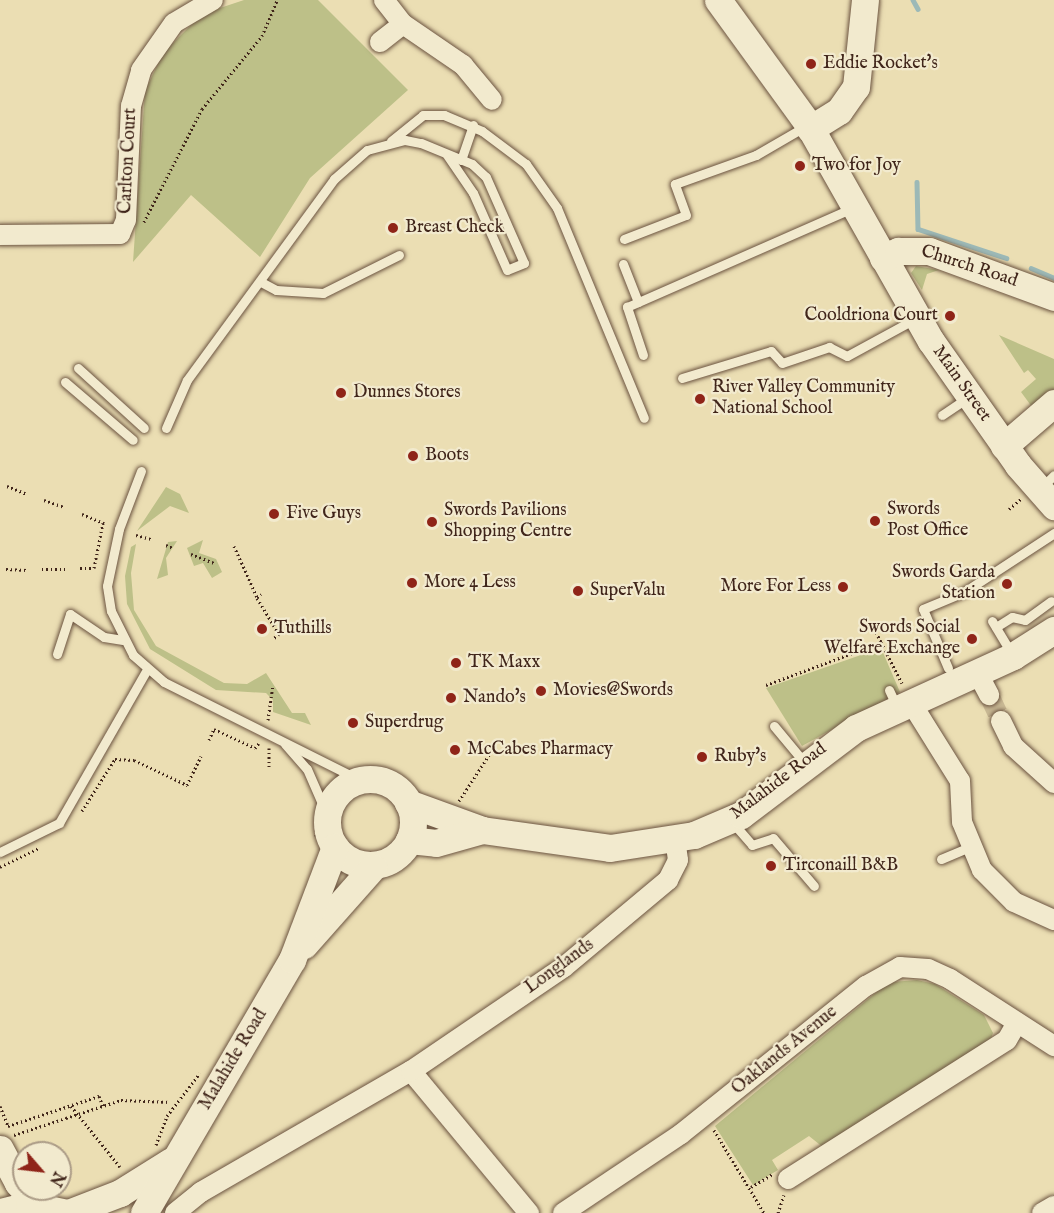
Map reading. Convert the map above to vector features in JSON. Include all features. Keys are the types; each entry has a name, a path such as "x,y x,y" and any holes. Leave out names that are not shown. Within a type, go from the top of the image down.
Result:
{"main road":[{"name":"Main Street","path":"718,0 809,126 917,317 969,396 1004,446 1049,490"},
{"path":"809,126 839,111 856,87 865,0"},
{"name":"Church Road","path":"883,258 898,250 930,251 1054,297"},
{"path":"1004,446 1054,403"},
{"name":"Malahide Road","path":"408,803 482,830 610,848 675,839 730,820 804,762 898,700 983,684 1013,656 1054,630"},
{"path":"360,780 391,785 408,803 409,840 393,858 372,867 355,862 326,845 321,815 336,796 360,780"},
{"name":"Malahide Road","path":"409,840 436,843 482,830"},
{"name":"Malahide Road","path":"292,960 326,845"},
{"name":"Malahide Road","path":"68,1213 120,1193 161,1157 292,960 372,867"},
{"path":"6,1142 18,1183 39,1206"},
{"name":"Malahide Road","path":"144,1213 161,1157"},
{"path":"0,1212 39,1206 68,1213"}],"street":[{"name":"Carlton Court","path":"0,235 114,237 122,231 131,106 141,70 174,23 213,0"},
{"path":"384,0 403,24 463,65 492,100"},
{"path":"380,42 403,24"},
{"path":"898,700 960,781 969,847 994,885 1054,920"},
{"path":"1000,721 1013,746 1054,783"},
{"name":"Longlands","path":"175,1213 201,1192 411,1071 564,967 629,915 676,869 675,839"},
{"name":"Oaklands Avenue","path":"563,1213 705,1116 866,986 900,967 928,969 950,979 1054,1046"},
{"path":"789,1179 1007,1040 1017,1023"},
{"path":"411,1071 529,1213"},
{"path":"1042,1213 1054,1206"}],"lane":[{"path":"166,428 179,391 261,282 334,179 367,150 391,141 423,115 473,125 526,164 557,208 644,418"},
{"path":"461,160 473,125"},
{"path":"624,239 686,214 675,184 756,155 809,126"},
{"path":"391,141 421,143 461,160 486,177 524,262 507,270 473,193 447,155"},
{"path":"643,355 627,307 854,207"},
{"path":"261,282 276,290 323,293 399,255"},
{"path":"623,264 638,302"},
{"path":"682,378 771,351 782,363 829,347 847,356 917,317"},
{"path":"78,368 144,428"},
{"path":"66,382 133,440"},
{"path":"942,415 969,396"},
{"path":"141,471 109,568 111,611 123,640 146,671 360,780"},
{"path":"948,668 923,609 964,592 1054,533"},
{"path":"1013,656 994,624 1012,617 1024,620 1051,601"},
{"path":"57,654 70,614 104,637 123,640"},
{"path":"0,852 59,823 146,671"},
{"path":"774,726 804,762"},
{"path":"284,742 307,768 321,815"},
{"path":"730,820 752,845 773,838 814,886"},
{"path":"941,860 969,847"}],"path":[{"path":"122,231 132,232 144,221 202,109 262,36 276,0"},
{"path":"7,486 27,494"},
{"path":"44,500 64,507"},
{"path":"80,568 94,568 104,523 82,514"},
{"path":"136,535 151,539"},
{"path":"166,545 173,548"},
{"path":"234,546 245,573 279,634 274,638"},
{"path":"191,554 215,563"},
{"path":"42,569 65,569"},
{"path":"6,570 27,570"},
{"path":"239,572 245,573"},
{"path":"872,624 881,642 898,700"},
{"path":"766,685 881,642"},
{"path":"875,645 876,650"},
{"path":"268,720 273,684"},
{"path":"209,740 214,729 255,748 258,743 279,753"},
{"path":"269,748 269,766"},
{"path":"448,817 489,755"},
{"path":"161,772 187,785 201,756"},
{"path":"321,815 326,845"},
{"path":"161,1157 176,1104 207,1064"},
{"path":"0,1107 8,1126 99,1096 103,1106"},
{"path":"6,1142 103,1106 145,1098 176,1104"},
{"path":"70,1106 126,1177"},
{"path":"705,1116 764,1213"}],"green space":[{"path":"244,0 318,0 408,90 310,178 260,257 191,195 133,262 145,91 163,53 202,14"},
{"path":"916,266 939,270 927,274 922,290 911,273"},
{"path":"999,335 1054,359 1054,389 1035,411 1021,392 1036,379 1028,370 1024,373"},
{"path":"166,487 180,494 189,513 170,506 137,531"},
{"path":"203,540 199,553 216,559 222,572 212,578 203,563 194,566 187,548"},
{"path":"177,541 166,558 168,575 157,579 168,542"},
{"path":"136,544 131,573 134,610 156,646 224,683 247,684 266,673 292,713 305,713 311,725 273,712 273,700 266,693 216,690 150,649 127,604 125,576 131,547"},
{"path":"881,648 900,692 802,746 766,688"},
{"path":"917,980 935,984 984,1015 993,1033 990,1041 824,1148 809,1136 772,1160 778,1170 753,1185 715,1126 879,990 892,982"}],"waterway":[{"path":"913,0 918,9"},
{"path":"917,182 918,229 1006,258"},
{"path":"1031,268 1054,278"}],"tunnel":[{"path":"989,695 1001,721"}],"place":[{"name":"Eddie Rocket's","path":"811,64"},
{"name":"Two for Joy","path":"800,166"},
{"name":"Breast Check","path":"393,228"},
{"name":"Cooldriona Court","path":"950,316"},
{"name":"Dunnes Stores","path":"341,393"},
{"name":"River Valley Community National School","path":"700,399"},
{"name":"Boots","path":"413,456"},
{"name":"Five Guys","path":"274,514"},
{"name":"Swords Post Office","path":"875,521"},
{"name":"Swords Pavilions Shopping Centre","path":"432,522"},
{"name":"More 4 Less","path":"412,583"},
{"name":"Swords Garda Station","path":"1007,584"},
{"name":"More For Less","path":"843,587"},
{"name":"SuperValu","path":"578,591"},
{"name":"Tuthills","path":"262,629"},
{"name":"Swords Social Welfare Exchange","path":"972,639"},
{"name":"TK Maxx","path":"456,663"},
{"name":"Movies@Swords","path":"541,691"},
{"name":"Nando's","path":"451,698"},
{"name":"Superdrug","path":"353,723"},
{"name":"McCabes Pharmacy","path":"455,750"},
{"name":"Ruby's","path":"702,757"},
{"name":"Tirconaill B&B","path":"771,866"}]}
